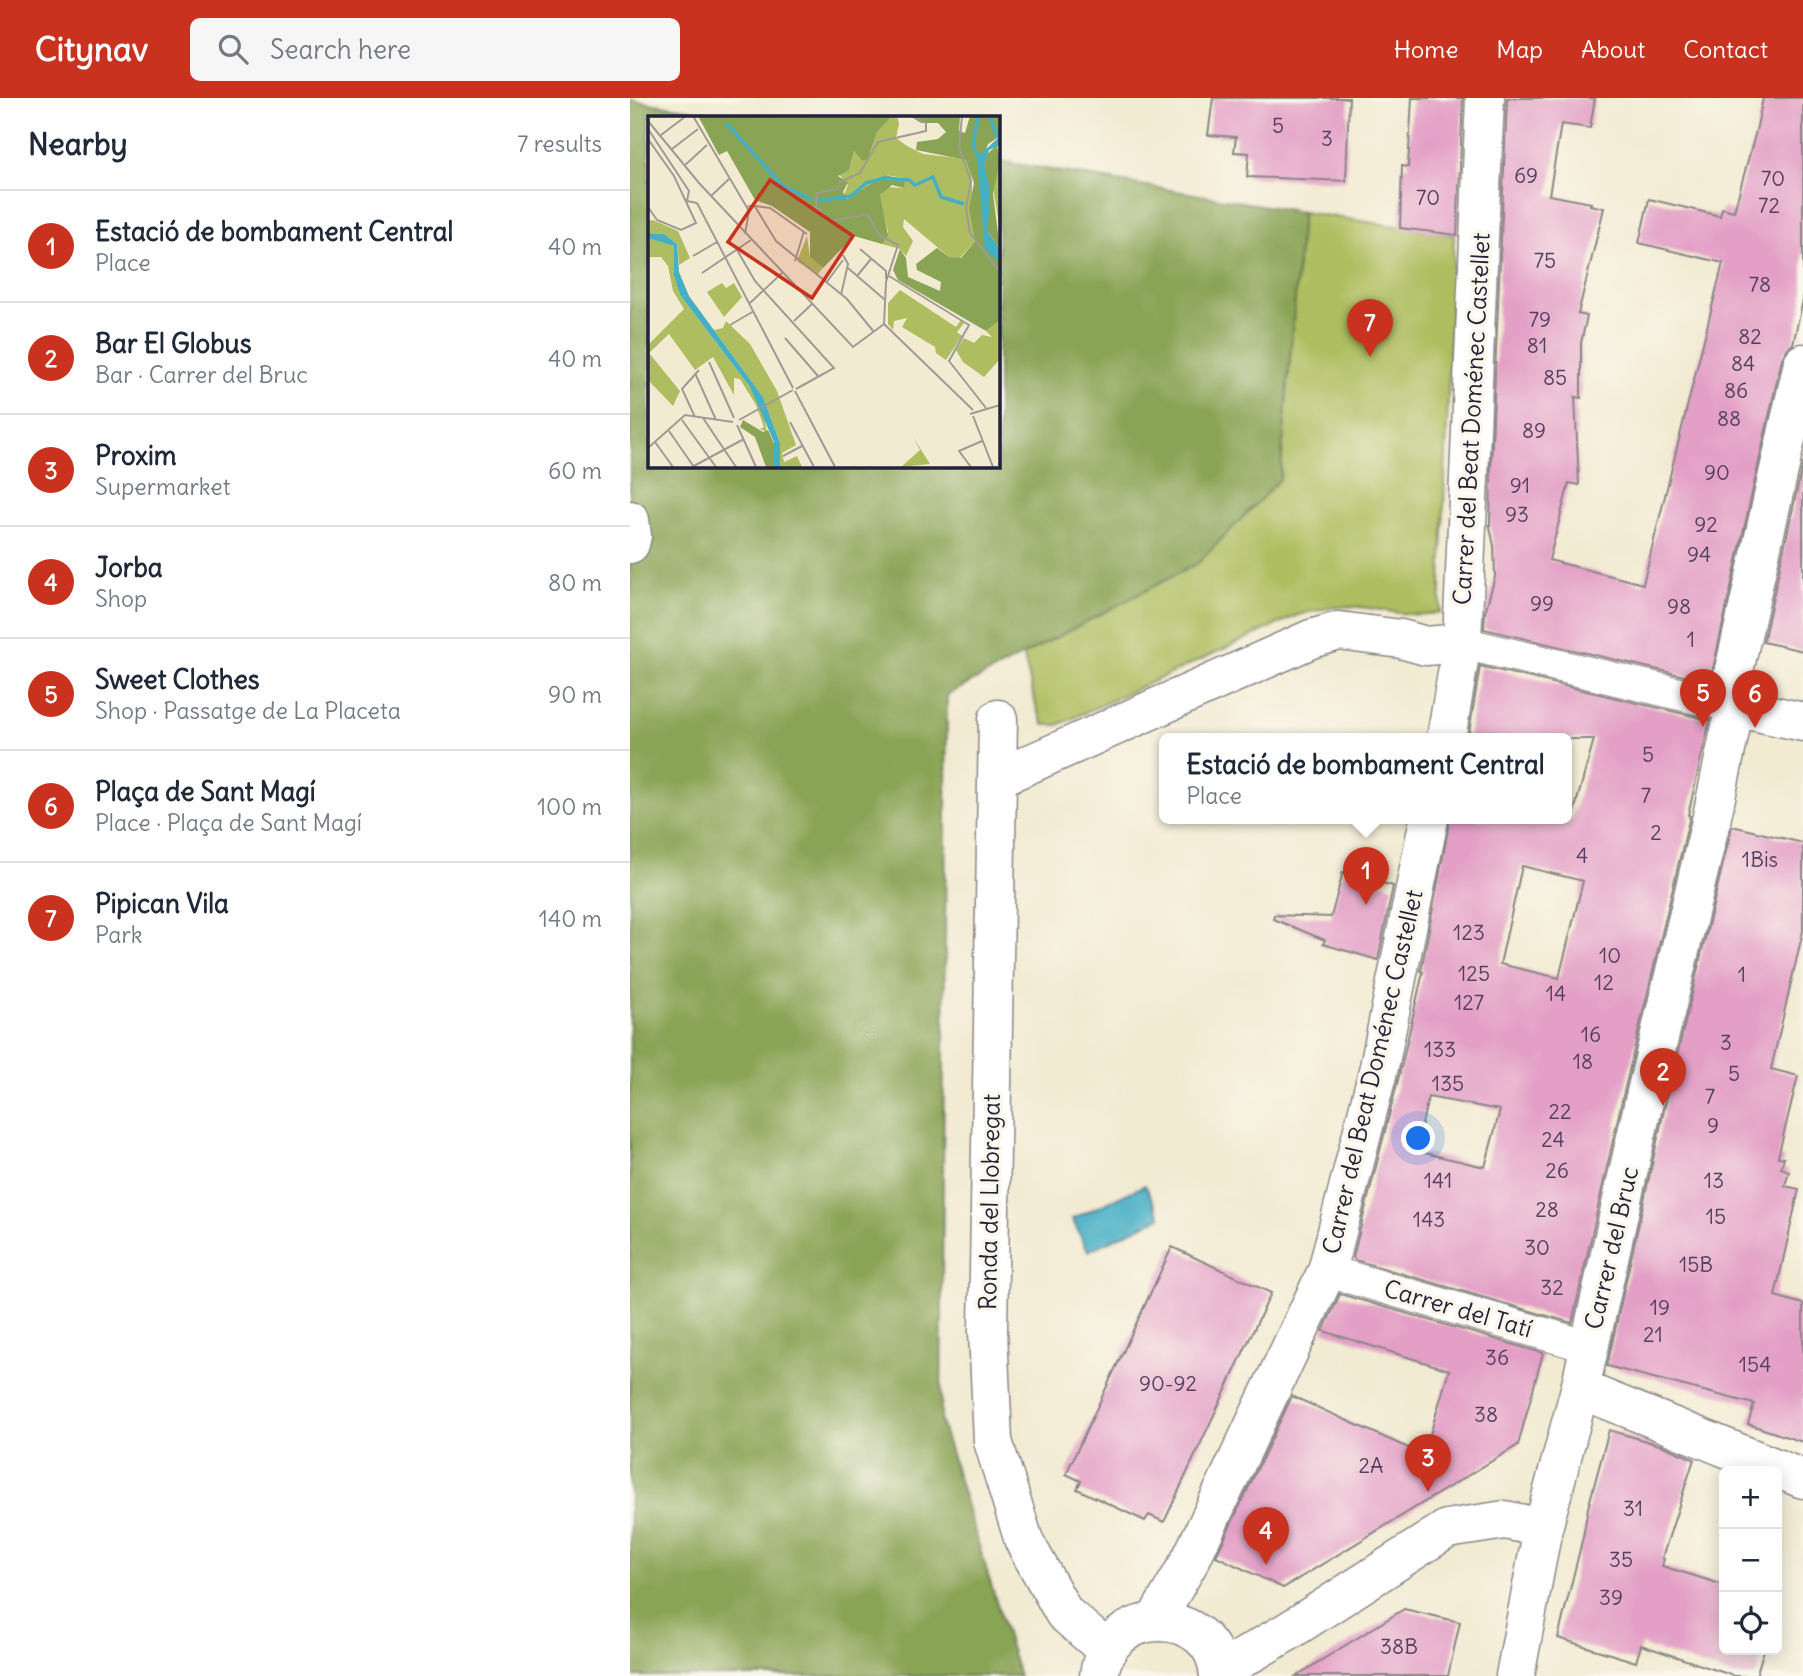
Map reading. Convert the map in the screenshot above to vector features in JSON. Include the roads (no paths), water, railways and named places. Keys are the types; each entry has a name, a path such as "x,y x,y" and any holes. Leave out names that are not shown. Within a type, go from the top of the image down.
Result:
{"street":[{"name":"Carrer del Beat Doménec Castellet","path":"1447,733 1462,643 1485,98"},
{"name":"Carrer del Bruc","path":"1515,1676 1544,1528 1590,1347 1641,1114 1711,821 1735,707 1732,680 1803,363"},
{"path":"630,520 630,544"},
{"path":"998,778 1311,639 1339,631 1401,639 1426,646 1462,643 1803,722"},
{"name":"Ronda del Llobregat","path":"998,719 988,1331 993,1441 1024,1541 1064,1613 1103,1663"},
{"name":"Carrer del Beat Doménec Castellet","path":"1155,1621 1191,1559 1327,1271 1379,1067 1428,824"},
{"name":"Carrer del Tatí","path":"1327,1271 1590,1347"},
{"path":"1580,1389 1803,1479"},
{"path":"1103,1663 1116,1638 1141,1623 1155,1621 1177,1624 1197,1634 1212,1650 1219,1674 1447,1529 1505,1520 1544,1528"}],"water":[{"path":"1145,1185 1161,1217 1088,1251 1072,1219"}],"place":[{"name":"Pipican Vila","path":"1370,357"},
{"name":"Sweet Clothes","path":"1703,727"},
{"name":"Plaça de Sant Magí","path":"1755,728"},
{"name":"Estació de bombament Central","path":"1366,905"},
{"name":"Bar El Globus","path":"1663,1106"},
{"name":"Proxim","path":"1428,1492"},
{"name":"Jorba","path":"1266,1565"}]}
